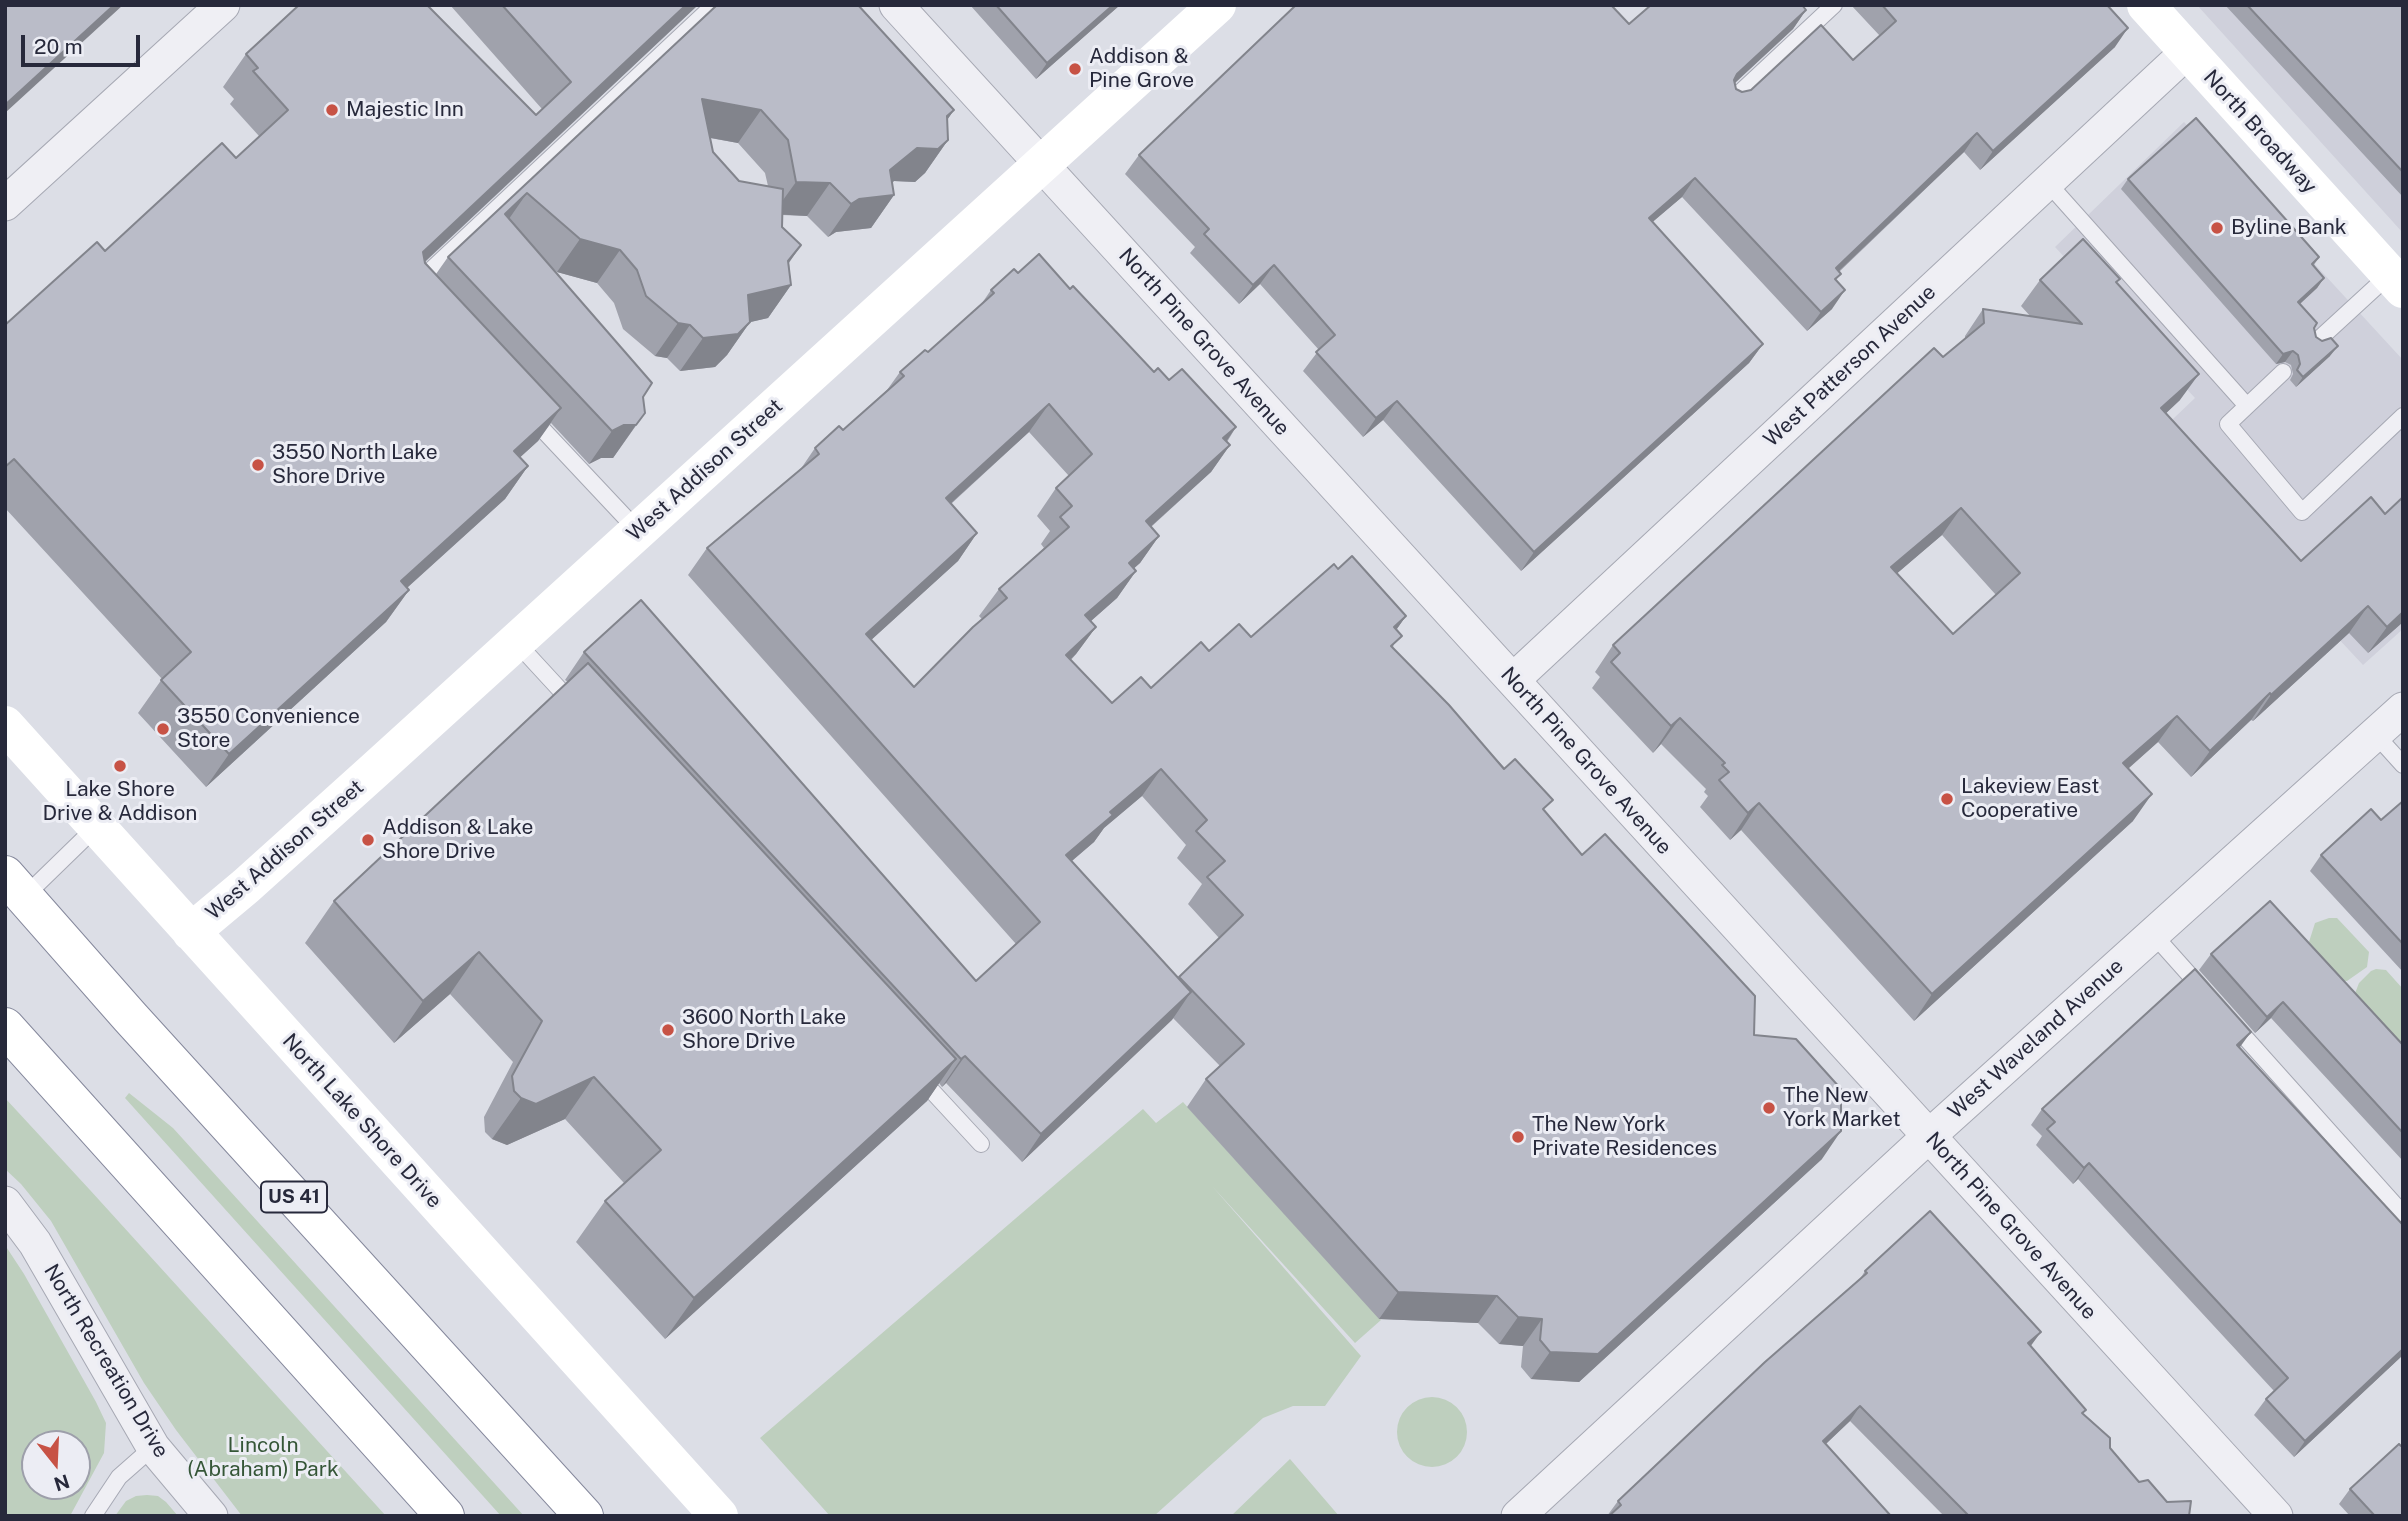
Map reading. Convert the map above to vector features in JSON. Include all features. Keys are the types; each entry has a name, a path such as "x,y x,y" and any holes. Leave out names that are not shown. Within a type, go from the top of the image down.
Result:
{"main road":[{"name":"West Addison Street","path":"191,932 246,886 1217,5"},
{"name":"North Broadway","path":"2146,5 2396,282"},
{"name":"North Lake Shore Drive","path":"5,725 719,1516"},
{"name":"US 41","path":"15,886 130,1017 584,1516"},
{"path":"5,1027 445,1516"}],"street":[{"path":"6,201 223,5"},
{"name":"North Pine Grove Avenue","path":"896,5 2276,1516"},
{"name":"West Patterson Avenue","path":"1513,681 2188,51"},
{"name":"West Waveland Avenue","path":"1518,1516 1929,1136 2403,709"},
{"name":"North Recreation Drive","path":"5,1203 35,1243 153,1447 211,1516"}],"lane":[{"path":"420,299 411,289 715,5"},
{"path":"1731,101 1834,5"},
{"path":"2047,182 2247,406"},
{"path":"2317,341 2396,282"},
{"path":"2283,372 2228,424 2302,512 2403,416"},
{"path":"521,407 638,531"},
{"path":"516,642 583,714"},
{"path":"2375,734 2403,765"},
{"path":"15,886 96,827"},
{"path":"2153,934 2403,1214"},
{"path":"911,1068 981,1144"},
{"path":"93,1516 119,1477 153,1447"}],"shaded area":[{"path":"2197,5 2403,5 2403,233"},
{"path":"2184,122 2403,360 2403,629 2363,665 2152,439 2195,398 2055,247"}],"green space":[{"path":"2337,918 2369,952 2367,967 2347,981 2342,981 2311,948 2309,942 2315,923"},
{"path":"2376,969 2386,970 2403,989 2403,1052 2354,996 2359,983"},
{"path":"129,1093 173,1128 524,1516 501,1516 125,1098"},
{"name":"Lincoln (Abraham) Park","path":"5,1098 386,1516 242,1516 176,1430 144,1383 51,1221 5,1169"},
{"path":"1183,1102 1381,1320 1355,1343 1212,1186 1361,1356 1325,1406 1293,1406 1263,1418 1154,1516 830,1516 760,1438 1143,1109 1156,1123"},
{"path":"5,1245 24,1274 106,1423 104,1453 91,1477 91,1430 21,1430 21,1500 79,1500 70,1516 5,1516"},
{"path":"1432,1397 1457,1407 1467,1432 1457,1457 1432,1467 1407,1457 1397,1432 1407,1407"},
{"path":"1290,1459 1339,1516 1231,1516"},
{"name":"Lincoln (Abraham) Park","path":"147,1495 158,1496 178,1516 115,1516 126,1501"}],"building":[{"path":"5,5 114,5 5,105"},
{"name":"3550 North Lake Shore Drive","path":"299,5 427,5 536,115 571,82 502,5 686,5 423,252 425,263 561,408 514,451 528,466 401,581 409,590 229,754 161,680 191,652 14,459 5,467 5,325 97,242 105,251 222,143 236,158 288,110 253,71 258,68 246,54"},
{"path":"717,5 858,5 954,110 947,116 948,140 938,149 917,148 890,170 894,195 859,199 851,204 830,183 796,182 788,140 761,110 702,99 713,152 739,181 783,189 782,227 801,245 788,261 791,285 748,295 750,322 738,334 703,338 690,325 678,323 646,296 637,270 620,250 580,239 527,193 505,214 652,383 643,397 645,413 636,425 624,425 612,431 448,257"},
{"path":"996,5 1113,5 1047,63"},
{"path":"1296,5 1611,5 1629,24 1651,5 1802,5 1806,10 1737,74 1734,80 1736,89 1742,92 1751,90 1821,25 1853,60 1896,21 1882,5 2107,5 2128,28 1993,151 1977,133 1836,268 1841,274 1835,279 1845,290 1821,312 1695,178 1649,218 1763,344 1534,552 1397,401 1376,418 1316,352 1335,335 1274,265 1253,285 1204,234 1209,229 1139,155"},
{"path":"2247,5 2403,5 2403,172"},
{"name":"Byline Bank","path":"2196,118 2319,257 2312,264 2324,278 2298,302 2317,323 2314,328 2316,337 2322,341 2331,338 2338,346 2303,377 2297,370 2300,364 2298,355 2293,351 2283,354 2128,179"},
{"path":"2083,239 2120,279 2116,282 2199,374 2161,408 2301,561 2371,497 2385,514 2403,497 2403,612 2387,627 2368,606 2271,695 2270,693 2210,751 2177,716 2123,763 2152,794 1932,994 1759,803 1748,813 1719,780 1729,772 1722,765 1725,763 1680,718 1671,726 1611,662 1620,653 1613,645 1934,348 1943,357 1984,323 1983,309 2082,324 2040,280","holes":["1961,508 2020,573 1953,634 1891,567"]},
{"path":"1039,254 1070,289 1073,286 1154,372 1158,368 1169,380 1182,369 1236,427 1223,438 1230,445 1146,521 1159,536 1129,563 1136,571 1085,615 1096,627 1066,655 1112,703 1141,677 1151,688 1201,642 1209,651 1239,624 1251,637 1334,564 1338,569 1352,556 1406,616 1394,627 1402,636 1391,646 1449,705 1504,769 1515,759 1553,800 1543,809 1582,855 1605,834 1755,996 1754,1035 1796,1039 1841,1089 1841,1131 1598,1354 1550,1352 1540,1340 1542,1319 1518,1317 1497,1296 1398,1292 1206,1079 1244,1044 1179,977 1243,915 1207,877 1225,861 1196,831 1207,820 1161,769 1110,812 1113,815 1066,855 1191,992 1041,1134 965,1056 961,1059 584,652 641,600 976,981 1040,922 707,548 819,454 815,448 839,426 843,430 904,376 900,372 925,350 928,352 994,293 991,290 1014,269 1018,273","holes":["1049,404 1092,454 1056,488 1072,506 1060,517 1069,527 999,589 1007,598 973,627 914,687 866,634 977,533 946,498"]},
{"name":"3600 North Lake Shore Drive","path":"588,663 956,1059 694,1298 605,1201 661,1150 594,1077 536,1104 521,1098 514,1091 512,1076 542,1021 479,952 423,1001 334,901"},
{"path":"2403,801 2403,944 2321,855 2371,809 2381,820"},
{"path":"2270,901 2403,1045 2403,1133 2283,1002 2267,1017 2211,954"},
{"path":"2195,969 2251,1032 2237,1045 2403,1225 2403,1349 2305,1441 2266,1399 2288,1378 2089,1163 2084,1168 2047,1129 2055,1122 2042,1109"},
{"path":"1930,1211 2041,1332 2028,1343 2086,1410 2082,1413 2110,1438 2110,1448 2139,1482 2148,1480 2167,1502 2191,1501 2189,1516 1969,1516 1860,1406 1823,1441 1891,1516 1609,1516 1621,1505 1618,1501 1765,1362 1867,1273 1865,1271"},
{"path":"2399,1444 2403,1445 2403,1516 2375,1516 2350,1489"}],"place":[{"name":"Addison & Pine Grove","path":"1075,69"},
{"name":"Majestic Inn","path":"332,110"},
{"name":"Byline Bank","path":"2217,228"},
{"name":"3550 North Lake Shore Drive","path":"258,465"},
{"name":"3550 Convenience Store","path":"163,729"},
{"name":"Lake Shore Drive & Addison","path":"120,766"},
{"name":"Lakeview East Cooperative","path":"1947,799"},
{"name":"Addison & Lake Shore Drive","path":"368,840"},
{"name":"3600 North Lake Shore Drive","path":"668,1030"},
{"name":"The New York Market","path":"1769,1108"},
{"name":"The New York Private Residences","path":"1518,1137"}]}
